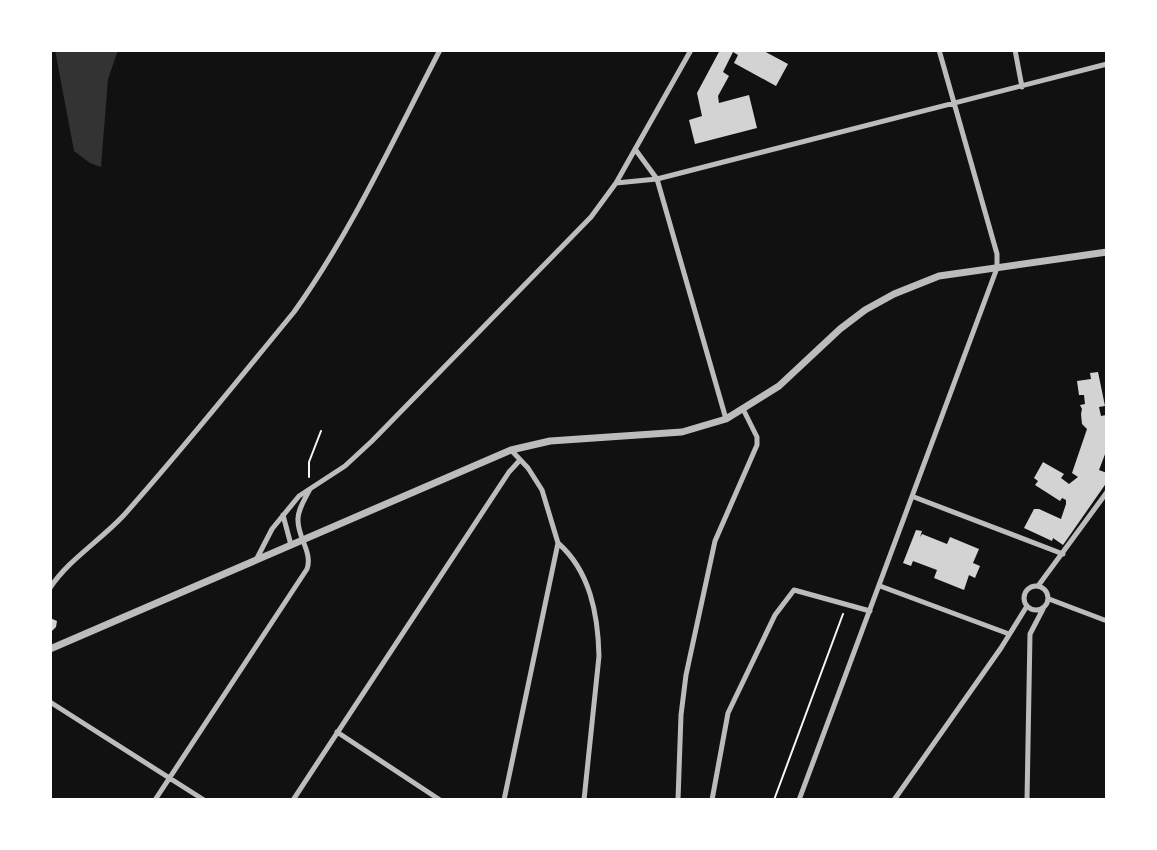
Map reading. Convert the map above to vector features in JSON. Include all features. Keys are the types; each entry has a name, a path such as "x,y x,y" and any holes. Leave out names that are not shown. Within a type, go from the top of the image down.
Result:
{"street":[{"path":"50,588 134,503 309,291 347,229 440,50"},
{"path":"256,560 283,514 312,487 345,466 372,441 591,217 616,183 691,50"},
{"path":"799,800 997,268 997,254 939,50"},
{"path":"1015,50 1022,87"},
{"path":"616,183 657,179 1107,64"},
{"path":"635,149 657,179 726,419"},
{"path":"50,649 511,450 550,441 682,432 726,419 779,386 840,329 894,294 939,276 1107,252"},
{"path":"678,800 681,715 686,675 715,541 757,445 757,437 743,409"},
{"path":"504,800 558,543 542,490 511,450"},
{"path":"293,800 493,495 520,460"},
{"path":"155,800 307,569 309,560 298,522 299,511 312,487"},
{"path":"894,800 1027,606 1025,594 1030,588 1038,586 1107,492"},
{"path":"914,497 1063,554"},
{"path":"283,514 291,545"},
{"path":"558,543 579,565 589,589 599,636 584,800"},
{"path":"880,586 1009,634"},
{"path":"1038,586 1046,591 1049,599 1107,621"},
{"path":"712,800 728,713 775,615 794,590 870,611"},
{"path":"1027,800 1030,634 1049,599"},
{"path":"1027,606 1034,611 1043,609"},
{"path":"50,702 204,800"},
{"path":"337,732 440,800"}],"path":[{"path":"312,487 307,473 321,431"},
{"path":"774,800 847,603"}],"shaded area":[{"path":"55,50 118,50 108,79 101,167 74,151"}],"building":[{"path":"720,50 762,50 788,64 776,86 734,63 738,55 733,52 723,72 729,76 718,96 719,103 749,95 757,128 695,144 689,120 702,116 697,93"},
{"path":"1098,372 1105,406 1099,407 1101,416 1106,415 1107,421 1107,449 1099,470 1107,473 1107,482 1063,545 1053,538 1052,541 1024,528 1034,509 1061,519 1066,504 1066,500 1062,498 1060,501 1035,485 1038,481 1034,478 1043,462 1064,474 1061,478 1069,484 1078,477 1072,473 1087,429 1082,424 1080,405 1085,404 1084,395 1079,395 1077,381 1091,379 1090,373"},
{"path":"916,530 922,531 920,537 922,534 947,544 950,537 979,549 973,563 980,566 975,578 969,575 964,590 934,578 937,570 913,561 911,566 903,563"},
{"path":"50,618 57,621 52,631"}]}
